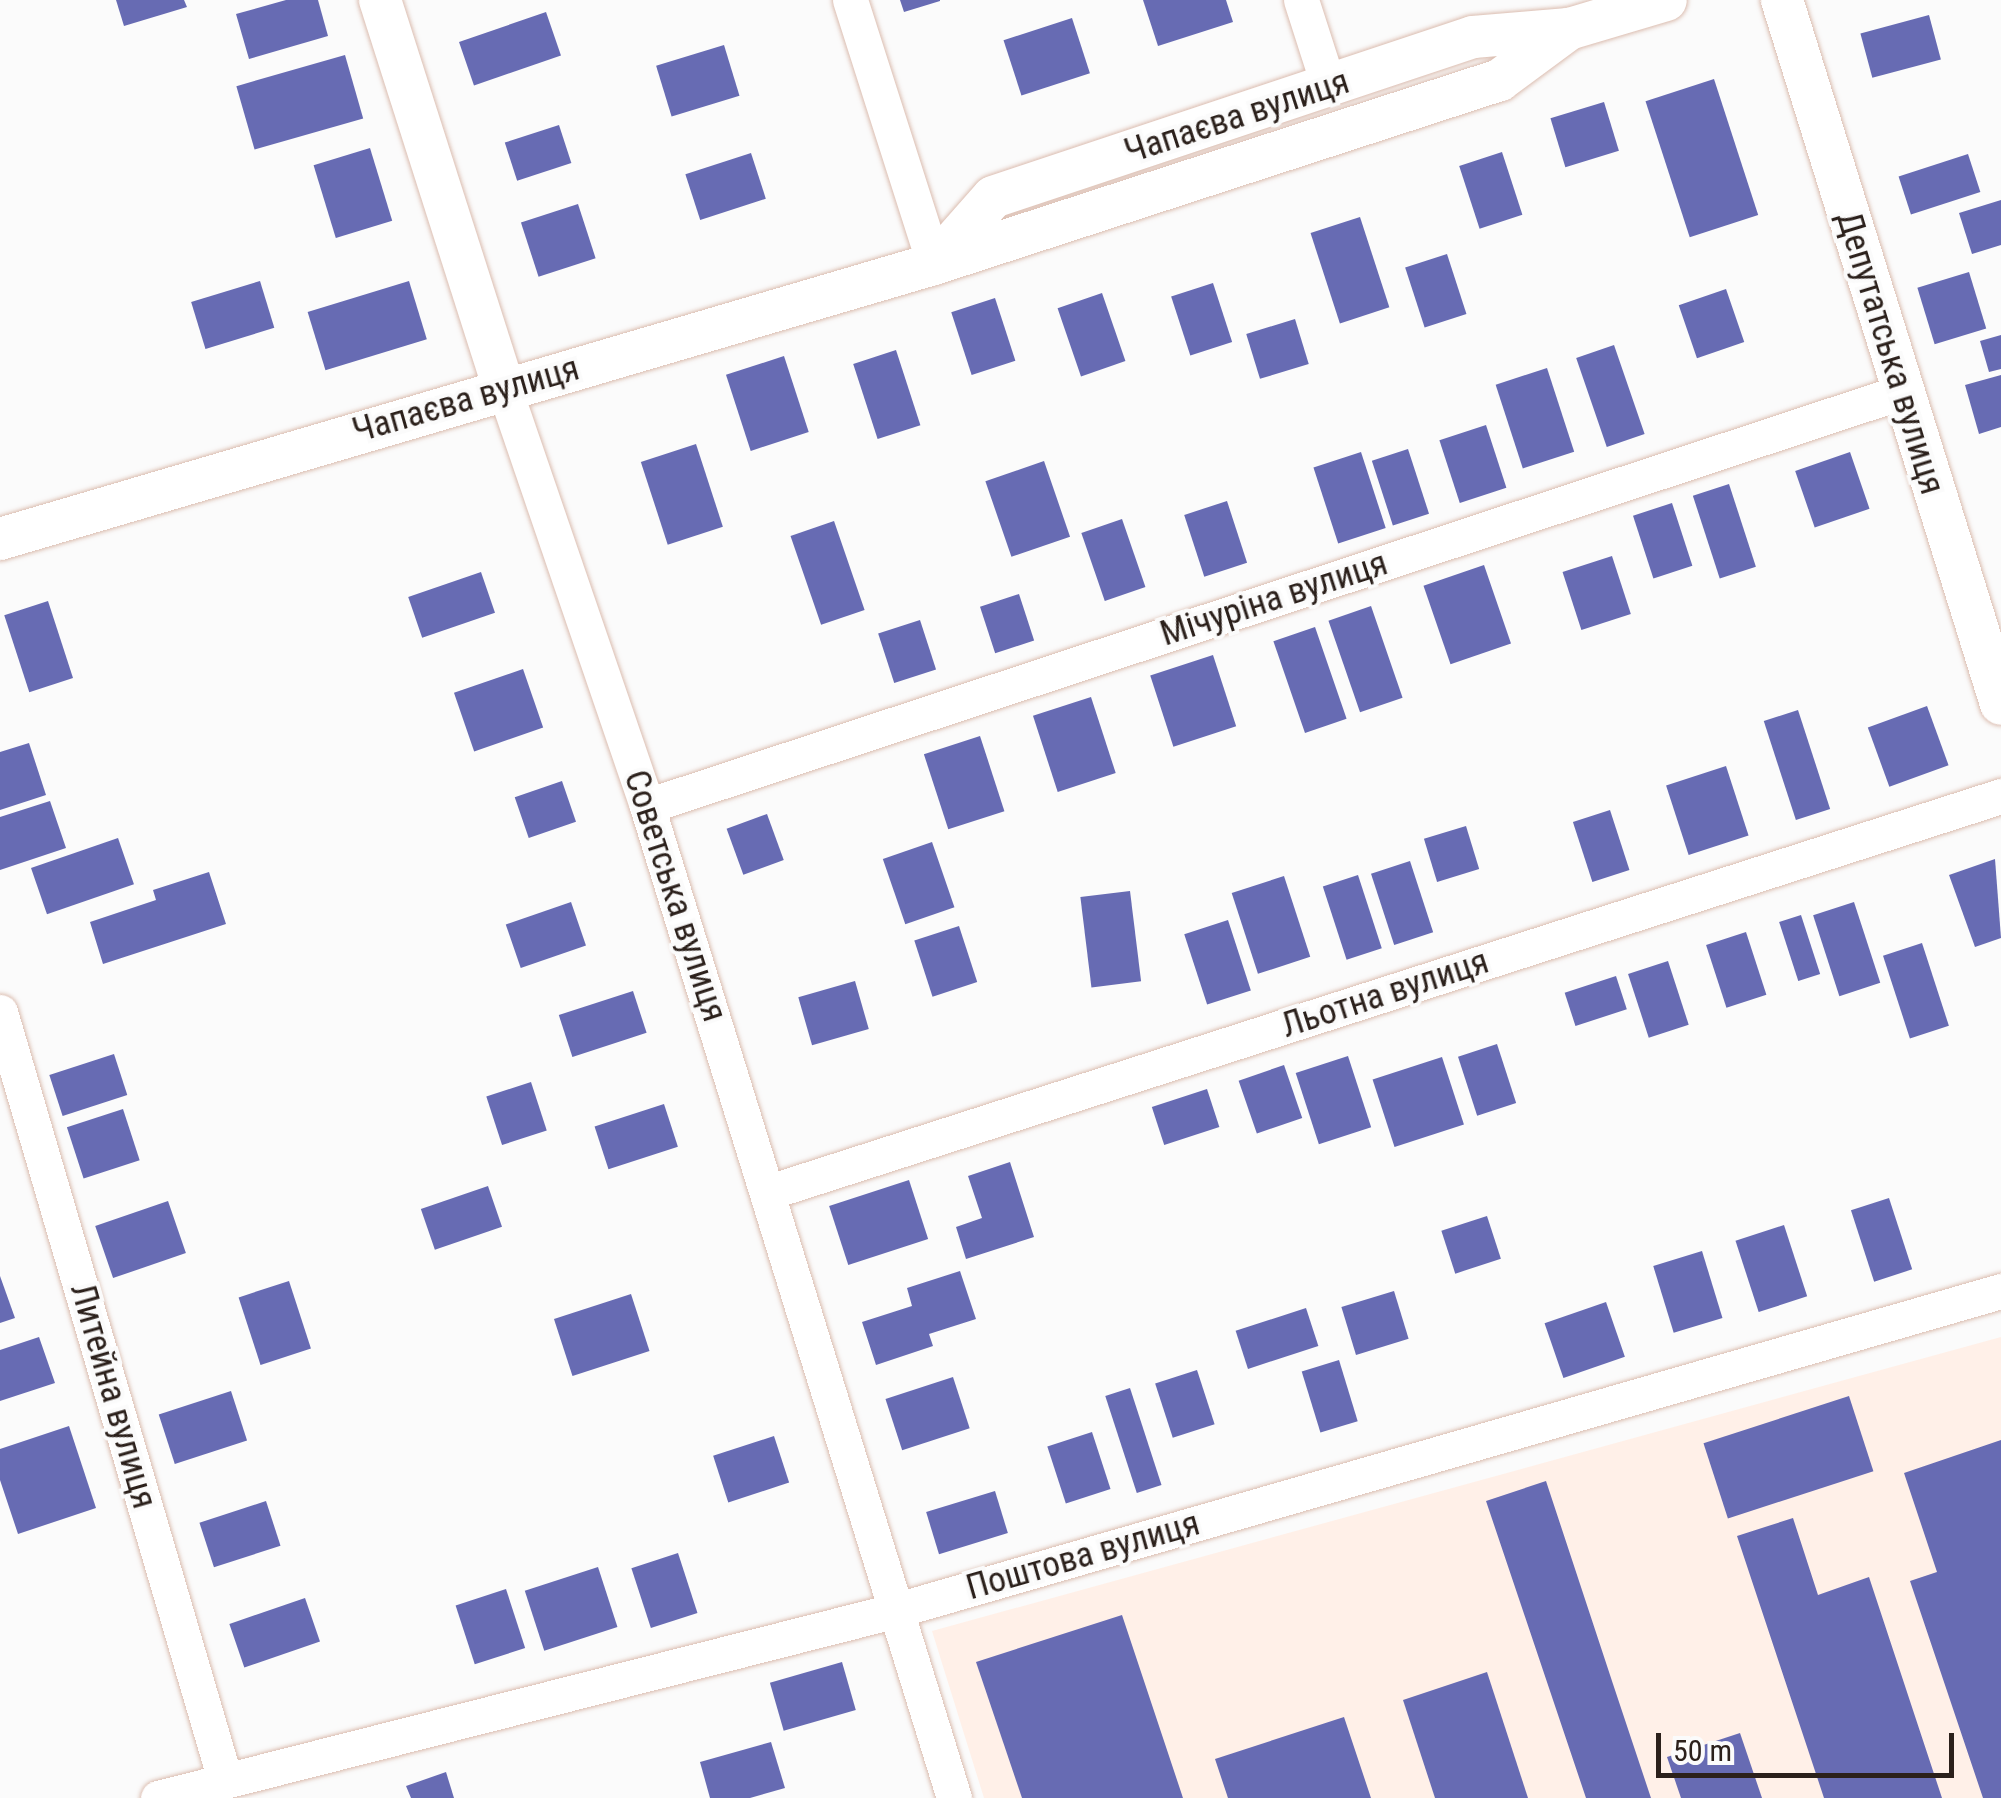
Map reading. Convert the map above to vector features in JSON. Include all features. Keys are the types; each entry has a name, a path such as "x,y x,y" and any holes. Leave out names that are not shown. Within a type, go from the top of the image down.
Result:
{"street":[{"name":"Советська вулиця","path":"380,0 504,388 647,806 770,1192 954,1798"},
{"path":"850,0 934,264"},
{"path":"1302,0 1329,87"},
{"name":"Чапаєва вулиця","path":"934,264 993,196 1473,37 1569,30 1666,0"},
{"name":"Депутатська вулиця","path":"1782,0 2001,704"},
{"name":"Чапаєва вулиця","path":"0,539 934,264 1500,80 1569,30"},
{"name":"Мічуріна вулиця","path":"647,806 1902,392"},
{"name":"Льотна вулиця","path":"770,1192 2001,796"},
{"name":"Литейна вулиця","path":"0,1012 225,1780"},
{"name":"Поштова вулиця","path":"158,1798 896,1610 2001,1290"}],"shaded area":[{"path":"2001,1337 2001,1798 984,1798 932,1631"}],"building":[{"path":"116,0 184,0 187,7 124,26"},
{"path":"286,0 318,0 328,36 249,59 236,14"},
{"path":"900,0 940,0 940,1 904,12"},
{"path":"1143,0 1226,0 1233,22 1158,46"},
{"path":"546,12 561,55 474,85 459,42"},
{"path":"1929,15 1941,59 1872,78 1860,33"},
{"path":"1072,18 1090,73 1021,95 1004,40"},
{"path":"724,45 739,96 672,116 656,66"},
{"path":"345,55 363,118 255,150 236,86"},
{"path":"1714,79 1758,215 1690,237 1646,101"},
{"path":"1604,102 1619,151 1565,167 1550,118"},
{"path":"559,125 571,163 517,181 505,143"},
{"path":"370,148 392,221 336,238 314,165"},
{"path":"1502,152 1522,215 1480,229 1459,166"},
{"path":"751,153 766,199 700,220 685,174"},
{"path":"1968,154 1980,192 1911,215 1899,177"},
{"path":"2001,200 2001,245 1972,254 1959,213"},
{"path":"578,204 596,258 539,277 521,223"},
{"path":"1360,217 1389,307 1340,323 1311,233"},
{"path":"1447,254 1466,314 1425,328 1405,268"},
{"path":"1969,272 1986,328 1935,344 1917,288"},
{"path":"260,281 274,328 205,349 191,302"},
{"path":"409,281 427,339 325,370 308,312"},
{"path":"1213,283 1232,342 1190,356 1171,297"},
{"path":"1726,289 1744,342 1697,358 1679,305"},
{"path":"1102,293 1125,361 1081,376 1058,308"},
{"path":"995,298 1015,361 972,375 951,312"},
{"path":"1295,319 1309,364 1260,379 1246,334"},
{"path":"2001,335 2001,369 1989,372 1980,341"},
{"path":"1614,345 1645,434 1607,447 1576,358"},
{"path":"896,350 920,425 878,439 853,364"},
{"path":"784,356 809,432 751,451 726,375"},
{"path":"1547,368 1574,452 1523,468 1496,385"},
{"path":"2001,375 2001,427 1979,434 1965,385"},
{"path":"1486,425 1506,488 1460,503 1439,440"},
{"path":"696,444 723,527 668,545 641,462"},
{"path":"1408,449 1429,514 1393,525 1372,461"},
{"path":"1361,452 1386,528 1338,544 1313,467"},
{"path":"1850,452 1870,509 1815,528 1795,471"},
{"path":"1044,461 1070,537 1011,557 985,481"},
{"path":"1729,484 1756,567 1720,578 1693,496"},
{"path":"1227,501 1247,563 1204,577 1184,515"},
{"path":"1672,503 1692,566 1653,578 1633,516"},
{"path":"1122,519 1145,587 1105,601 1081,533"},
{"path":"834,521 865,610 821,625 791,536"},
{"path":"1612,556 1631,614 1581,630 1563,572"},
{"path":"1484,565 1511,643 1451,664 1423,586"},
{"path":"481,572 495,613 422,638 408,597"},
{"path":"1019,594 1034,641 995,653 980,607"},
{"path":"48,601 73,678 29,692 4,615"},
{"path":"1371,606 1403,698 1360,712 1328,621"},
{"path":"920,620 936,669 894,683 878,634"},
{"path":"1315,627 1347,719 1305,733 1273,641"},
{"path":"1213,655 1236,726 1173,747 1150,675"},
{"path":"523,669 543,728 474,751 454,693"},
{"path":"1091,697 1116,773 1058,792 1033,716"},
{"path":"1927,706 1949,765 1889,787 1868,728"},
{"path":"1798,710 1830,809 1796,820 1764,721"},
{"path":"980,736 1004,811 948,829 924,754"},
{"path":"29,743 46,795 0,810 0,752"},
{"path":"1726,766 1749,835 1689,855 1666,785"},
{"path":"562,781 576,822 529,838 515,797"},
{"path":"50,801 66,848 0,870 0,817"},
{"path":"1610,810 1629,870 1592,882 1573,822"},
{"path":"767,814 784,860 743,875 727,829"},
{"path":"1466,826 1479,869 1437,882 1424,839"},
{"path":"118,838 134,884 47,914 31,868"},
{"path":"932,842 954,907 905,924 883,859"},
{"path":"1995,859 2001,938 1975,947 1949,875"},
{"path":"1410,861 1433,932 1394,945 1371,874"},
{"path":"209,872 226,924 103,964 90,922 156,900 153,890"},
{"path":"1358,875 1382,948 1347,960 1323,886"},
{"path":"1284,876 1310,957 1258,974 1232,893"},
{"path":"1130,891 1141,981 1091,987 1080,897"},
{"path":"571,902 586,945 521,968 506,924"},
{"path":"1854,902 1880,983 1839,996 1813,915"},
{"path":"1801,915 1820,974 1798,981 1779,922"},
{"path":"1228,920 1251,990 1207,1005 1184,934"},
{"path":"959,926 977,982 933,997 914,941"},
{"path":"1746,932 1766,995 1726,1008 1706,945"},
{"path":"1922,943 1949,1026 1910,1038 1883,956"},
{"path":"1668,961 1689,1025 1649,1038 1628,974"},
{"path":"1616,976 1627,1009 1575,1026 1565,993"},
{"path":"855,981 869,1029 812,1045 798,997"},
{"path":"633,991 647,1033 572,1057 559,1015"},
{"path":"1497,1044 1516,1103 1477,1116 1458,1057"},
{"path":"114,1054 127,1095 63,1116 49,1075"},
{"path":"1348,1056 1371,1127 1319,1144 1296,1073"},
{"path":"1442,1057 1464,1125 1395,1147 1373,1080"},
{"path":"1284,1065 1302,1118 1257,1134 1239,1081"},
{"path":"531,1082 547,1131 502,1145 486,1097"},
{"path":"1207,1089 1219,1127 1164,1145 1152,1107"},
{"path":"664,1104 678,1147 608,1169 595,1127"},
{"path":"123,1109 140,1160 84,1179 67,1127"},
{"path":"1010,1162 1034,1237 966,1259 956,1227 982,1218 968,1176"},
{"path":"909,1180 928,1239 848,1265 829,1206"},
{"path":"488,1186 502,1227 435,1250 421,1209"},
{"path":"1889,1198 1912,1269 1874,1282 1851,1210"},
{"path":"168,1201 186,1253 113,1278 95,1226"},
{"path":"1487,1216 1501,1259 1455,1274 1441,1231"},
{"path":"1784,1225 1807,1296 1759,1312 1735,1241"},
{"path":"1702,1251 1722,1318 1674,1333 1653,1266"},
{"path":"960,1271 976,1319 929,1334 933,1346 876,1365 862,1322 912,1306 907,1288"},
{"path":"0,1276 15,1318 0,1323"},
{"path":"289,1281 311,1349 261,1365 239,1297"},
{"path":"1394,1291 1409,1339 1356,1355 1341,1307"},
{"path":"631,1294 650,1351 573,1376 554,1319"},
{"path":"1606,1302 1625,1357 1563,1378 1545,1323"},
{"path":"1306,1308 1318,1346 1248,1369 1236,1331"},
{"path":"39,1337 55,1383 0,1401 0,1350"},
{"path":"1339,1360 1358,1421 1320,1433 1302,1371"},
{"path":"1197,1370 1215,1424 1173,1438 1155,1384"},
{"path":"953,1377 970,1428 902,1450 885,1399"},
{"path":"1130,1388 1162,1485 1137,1493 1105,1396"},
{"path":"231,1391 247,1440 175,1464 159,1414"},
{"path":"1849,1396 1873,1471 1728,1518 1703,1443"},
{"path":"69,1426 96,1508 18,1534 0,1480 0,1449"},
{"path":"1092,1432 1111,1489 1066,1504 1047,1447"},
{"path":"774,1436 789,1483 728,1502 713,1456"},
{"path":"2001,1440 2001,1798 1983,1798 1910,1581 1937,1572 1904,1473"},
{"path":"1546,1481 1651,1798 1586,1798 1486,1501"},
{"path":"995,1491 1008,1533 939,1554 926,1512"},
{"path":"266,1501 281,1546 214,1567 199,1523"},
{"path":"1793,1518 1818,1595 1869,1577 1942,1798 1824,1798 1737,1536"},
{"path":"678,1553 697,1613 651,1628 631,1568"},
{"path":"598,1567 617,1627 544,1651 525,1591"},
{"path":"506,1589 525,1648 475,1664 456,1605"},
{"path":"305,1598 320,1641 244,1668 229,1624"},
{"path":"1122,1615 1183,1798 1022,1798 976,1662"},
{"path":"842,1662 856,1710 784,1731 770,1683"},
{"path":"1487,1672 1528,1798 1435,1798 1403,1700"},
{"path":"1344,1717 1371,1798 1228,1798 1215,1759"},
{"path":"1740,1733 1762,1798 1681,1798 1667,1757"},
{"path":"771,1742 785,1788 750,1798 710,1798 700,1762"},
{"path":"446,1772 454,1798 411,1798 406,1786"}]}
